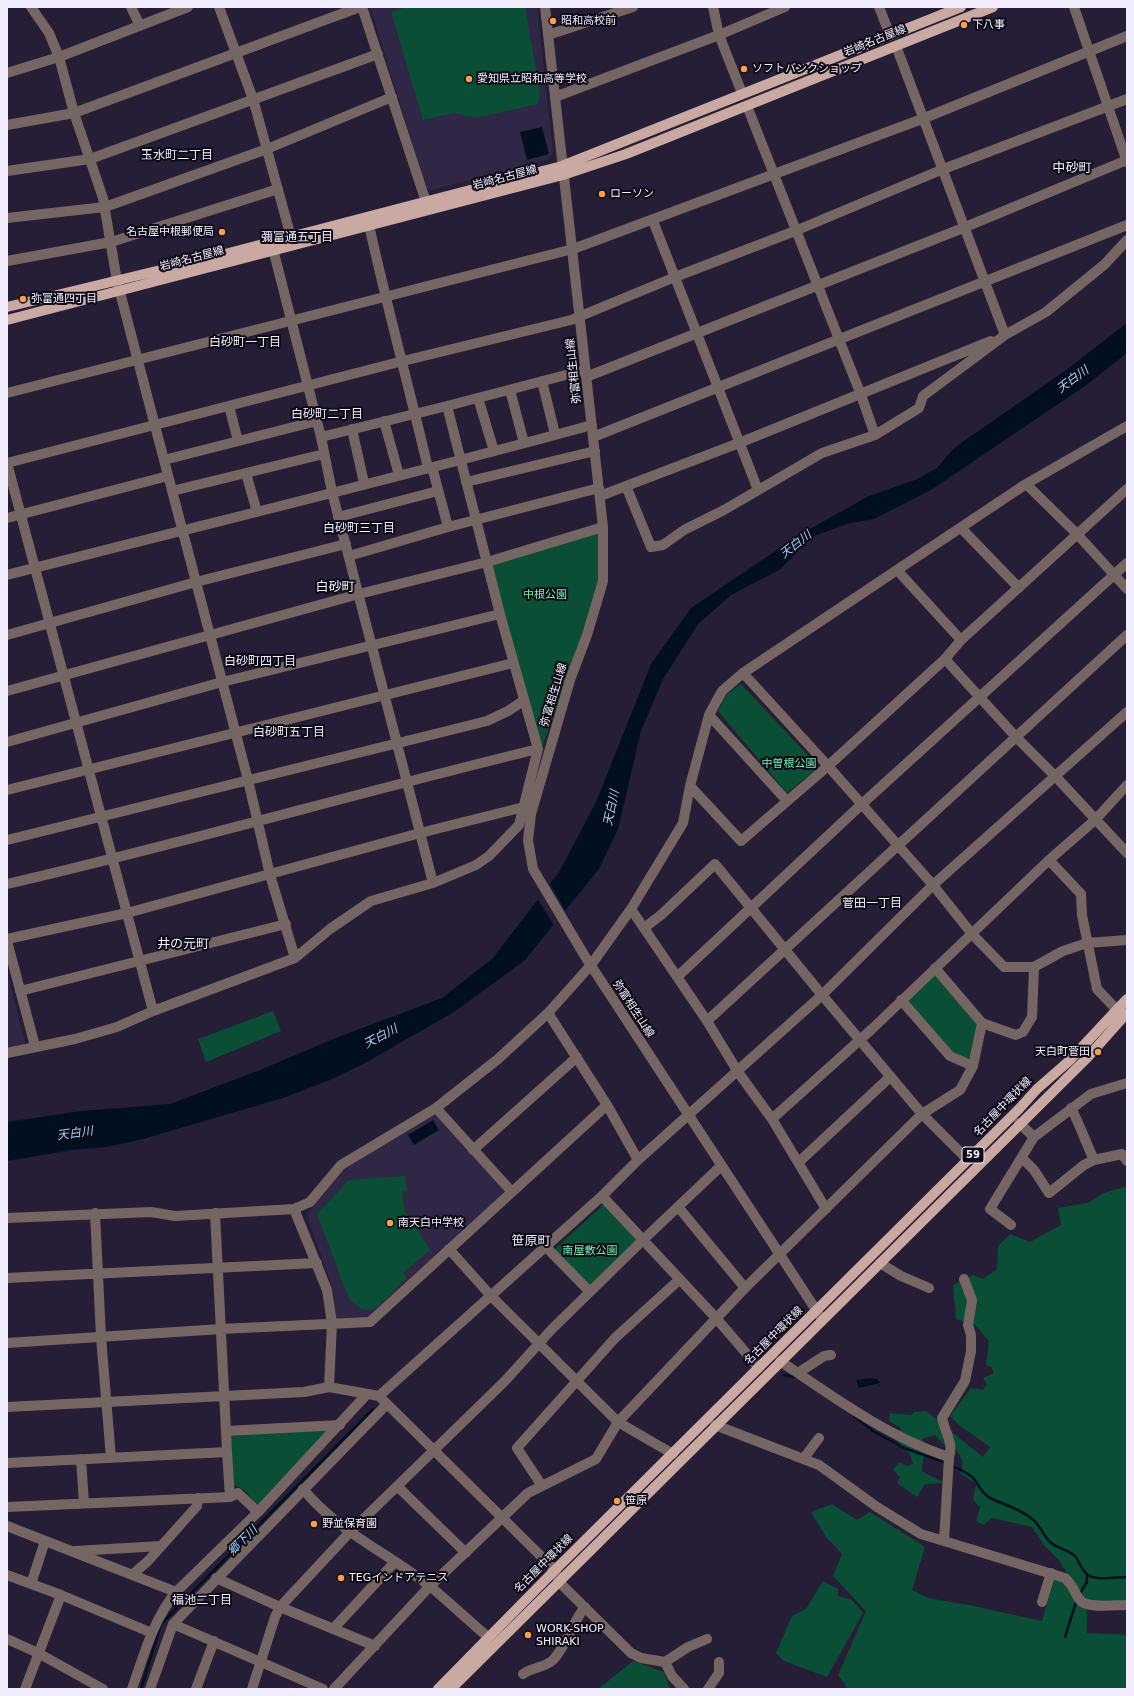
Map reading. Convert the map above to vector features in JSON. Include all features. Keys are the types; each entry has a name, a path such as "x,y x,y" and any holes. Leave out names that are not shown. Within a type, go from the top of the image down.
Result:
{"main road":[{"name":"岩崎名古屋線","path":"7,320 369,225 562,170 742,93 961,7"},
{"name":"岩崎名古屋線","path":"7,307 117,281 426,202 626,154 993,7"},
{"name":"名古屋中環状線","path":"451,1689 780,1361 820,1315 968,1160 1019,1109 1037,1088 1069,1061 1127,999"},
{"name":"名古屋中環状線","path":"438,1689 554,1570 759,1368 880,1263 1087,1058 1127,1013"}],"street":[{"path":"31,7 49,33 59,57 74,113 105,207 117,281 248,780 256,822 295,958"},
{"path":"132,7 140,26"},
{"path":"7,73 59,57 188,7"},
{"path":"219,7 253,99 291,237"},
{"path":"7,125 74,113 361,7 378,54 426,202"},
{"name":"弥富相生山線","path":"545,7 562,170 573,250 600,492 603,527 603,581 587,635 570,680 531,814 528,840 533,869 588,962 820,1315"},
{"path":"548,35 633,7"},
{"path":"713,7 719,35 742,93"},
{"path":"879,7 890,35"},
{"path":"321,437 542,381 586,373 697,332 964,228 1127,161 1088,53 1074,7"},
{"path":"555,97 719,35 781,8"},
{"path":"7,393 573,250 922,119 1127,36"},
{"path":"896,46 941,170 1005,335"},
{"path":"7,171 90,159 378,54"},
{"path":"7,218 105,207 267,149 392,97"},
{"path":"153,1011 7,463 402,361 580,317 675,277 796,231 941,170 1127,99"},
{"path":"747,106 861,395 875,435"},
{"path":"7,261 110,242 278,189"},
{"path":"653,221 758,490"},
{"path":"369,225 385,298 415,414 448,527"},
{"path":"594,437 985,283 1127,225"},
{"path":"349,556 448,527 626,486 739,444 861,395 1005,335 1046,312 1105,264 1127,240"},
{"path":"273,250 321,437 338,517 433,883"},
{"path":"626,486 651,547 663,545 684,530 724,510 822,453 875,435 919,408 923,396 1005,335"},
{"path":"542,381 556,434"},
{"path":"510,390 524,443"},
{"path":"478,398 494,451"},
{"path":"229,406 238,441"},
{"path":"7,1053 35,1046 75,1039 117,1027 153,1011 295,958 330,929 371,901 433,883 464,872 489,856 519,825 538,749 523,701 447,406"},
{"path":"164,460 317,421"},
{"path":"384,421 399,475"},
{"path":"7,575 257,512 364,483 430,468 592,425"},
{"path":"7,1218 95,1213 151,1212 175,1216 294,1209 310,1202 341,1165 436,1108 498,1059 548,1013 631,909 683,823 690,786 709,715 722,691 743,673 1026,484 1127,426"},
{"path":"352,429 364,483"},
{"path":"466,482 595,451"},
{"path":"172,491 324,454"},
{"path":"246,474 257,512"},
{"path":"7,518 168,476"},
{"path":"1026,484 1077,534 1127,589"},
{"path":"690,786 741,841 786,800 828,766 945,659 962,640 1127,489"},
{"path":"338,517 438,491"},
{"path":"7,691 359,594 487,562 603,527"},
{"path":"961,528 1019,588"},
{"path":"7,635 196,582 346,544"},
{"path":"677,977 751,910 862,804 1127,563"},
{"path":"897,570 962,640"},
{"path":"7,742 222,682 372,644 500,614"},
{"path":"707,1022 899,847 1127,635"},
{"path":"945,659 1016,737 1056,777 1127,853"},
{"path":"7,790 236,734 513,663"},
{"path":"743,673 934,885 972,934 1004,967 1034,967 1063,951 1087,943 1127,940"},
{"path":"7,840 486,721 508,712 523,701"},
{"path":"379,1396 602,1196 638,1160 738,1072 822,995 934,885 1127,712"},
{"path":"709,715 786,800"},
{"path":"7,884 113,860 407,781 538,749"},
{"path":"772,1119 972,934 1049,860 1095,820 1127,784"},
{"path":"35,1046 7,940 127,913 420,833 524,807"},
{"path":"1049,860 1081,894 1082,915 1097,989 1117,1010"},
{"path":"644,928 715,864 751,910 890,1077 922,1114 968,1160"},
{"path":"631,909 707,1022 738,1072 772,1119 826,1209"},
{"path":"20,991 286,924"},
{"path":"935,968 982,1023 1016,1035 1023,1032 1032,1017 1034,967"},
{"path":"901,1000 950,1056 973,1066"},
{"path":"548,1013 607,1105 638,1160"},
{"path":"334,1689 430,1586 528,1493 596,1459 618,1422 779,1253 826,1209 922,1114 960,1090 973,1066 982,1023"},
{"path":"473,1150 577,1058"},
{"path":"799,1162 890,1077"},
{"path":"1011,1225 990,1209 1034,1137 1091,1094 1127,1083"},
{"path":"7,1343 221,1329 370,1322 607,1105"},
{"path":"436,1108 512,1192"},
{"path":"1071,1108 1094,1160"},
{"path":"1019,1124 1034,1137"},
{"path":"1022,1158 1034,1170 1049,1193 1084,1165 1094,1160 1122,1154 1127,1161"},
{"path":"252,1689 280,1607 349,1533 505,1381 538,1344 590,1292 721,1166"},
{"path":"602,1196 716,1318 759,1368"},
{"path":"679,1208 745,1288"},
{"path":"294,1209 327,1290 332,1323 329,1387"},
{"path":"95,1213 101,1337 111,1458"},
{"path":"215,1213 230,1497"},
{"path":"546,1247 590,1292"},
{"path":"449,1249 491,1296 618,1422 673,1454"},
{"path":"7,1278 317,1263"},
{"path":"880,1263 901,1276 929,1288"},
{"path":"542,1486 517,1448 615,1338 680,1279"},
{"path":"944,1541 949,1458 952,1447 942,1418 965,1381 971,1351 971,1335 968,1325 972,1300 964,1279"},
{"path":"798,1373 824,1356 831,1356"},
{"path":"780,1361 904,1439 924,1449 949,1458"},
{"path":"7,1407 304,1392 329,1387 379,1396 501,1519 554,1570 559,1582 631,1653 641,1658 665,1662 688,1647 707,1639"},
{"path":"132,1689 152,1633 165,1606 176,1592 258,1512 340,1425 367,1394"},
{"path":"150,1689 173,1624 216,1578 387,1404"},
{"path":"226,1431 340,1425"},
{"path":"715,1425 804,1458 833,1473 877,1507 921,1534 1065,1578 1071,1583 1079,1600 1085,1604 1097,1606 1127,1605"},
{"path":"804,1458 819,1438"},
{"path":"7,1463 227,1452"},
{"path":"81,1459 84,1503"},
{"path":"397,1486 466,1553"},
{"path":"303,1489 310,1498 349,1533 430,1586 488,1637"},
{"path":"7,1507 230,1497 238,1493 258,1512"},
{"path":"132,1574 161,1546 197,1506 198,1498"},
{"path":"7,1526 176,1592"},
{"path":"31,1584 45,1541"},
{"path":"71,1551 161,1546"},
{"path":"333,1629 394,1563"},
{"path":"1042,1602 1051,1574"},
{"path":"7,1575 61,1595 152,1633"},
{"path":"216,1578 280,1607 375,1646"},
{"path":"24,1689 61,1595"},
{"path":"523,1674 528,1670 553,1660 565,1643 576,1618 585,1607"},
{"path":"173,1624 323,1689"},
{"path":"7,1639 38,1653 103,1689"},
{"path":"196,1689 214,1641"},
{"path":"665,1662 672,1676 684,1689"},
{"path":"708,1689 719,1673 719,1662"}],"shaded area":[{"name":"愛知県立昭和高等学校","path":"370,7 537,7 553,152 547,160 431,190 426,187"},
{"path":"7,973 25,1043 23,1046 7,1049"},
{"name":"南天白中学校","path":"436,1114 506,1189 506,1193 463,1230 368,1319 339,1320 336,1317 333,1289 307,1216 310,1210 347,1167 386,1142"}],"green space":[{"path":"406,7 525,7 540,93 538,104 475,118 454,113 423,120 391,12"},
{"name":"中根公園","path":"600,530 601,580 541,751 489,564"},
{"name":"中曽根公園","path":"741,684 819,767 787,793 718,711 727,694"},
{"path":"931,976 935,976 978,1025 970,1057 965,1059 952,1051 907,1003"},
{"path":"273,1011 281,1031 206,1062 198,1039"},
{"path":"405,1176 407,1191 402,1192 404,1209 430,1250 403,1273 407,1278 382,1303 367,1310 357,1306 349,1299 317,1214 349,1180"},
{"path":"1127,1186 1127,1601 1092,1601 1087,1600 1081,1595 1058,1559 1044,1545 1032,1527 992,1518 983,1525 976,1521 980,1507 973,1500 976,1484 960,1473 963,1462 955,1447 945,1446 935,1435 922,1439 930,1454 923,1459 922,1471 944,1483 925,1484 917,1497 897,1483 900,1477 893,1470 899,1462 907,1466 913,1464 910,1454 896,1440 901,1428 889,1421 890,1413 911,1415 914,1412 926,1411 983,1457 990,1447 959,1425 950,1416 971,1388 983,1390 987,1385 983,1378 994,1373 991,1367 986,1365 989,1341 975,1325 956,1319 953,1285 973,1275 983,1279 997,1269 998,1246 1010,1234 1030,1242 1061,1225 1058,1208 1088,1203 1104,1193"},
{"name":"南屋敷公園","path":"603,1205 607,1205 637,1237 637,1242 592,1286 588,1286 555,1249"},
{"path":"331,1429 259,1507 244,1490 233,1484 229,1434"},
{"path":"832,1504 857,1520 870,1512 925,1547 912,1590 928,1598 969,1605 1042,1621 1055,1578 1064,1581 1082,1607 1087,1609 1087,1633 1127,1635 1127,1689 848,1689 838,1675 866,1611 833,1576 842,1554 826,1537 811,1512"},
{"path":"823,1581 838,1589 838,1596 852,1600 863,1613 827,1677 784,1661 776,1653 792,1616 806,1609"},
{"path":"633,1661 664,1672 670,1689 598,1689"}],"water":[{"path":"542,127 549,154 527,160 520,132"},
{"name":"天白川","path":"1127,323 1127,353 1085,386 931,490 874,519 850,523 811,537 781,569 731,595 698,624 663,679 641,731 618,829 599,869 524,961 454,1012 365,1063 330,1080 283,1098 143,1139 107,1147 72,1150 7,1161 7,1122 81,1111 170,1104 260,1070 338,1037 442,998 492,959 559,872 596,802 651,664 691,608 799,535 869,496 915,480 937,468 954,448 1066,370"},
{"path":"433,1120 439,1130 414,1145 408,1135"},
{"path":"872,1378 877,1379 880,1383 859,1388 856,1380"}],"pier":[{"path":"549,882 566,912 555,927 537,898"}],"waterway":[{"path":"783,1375 797,1377"},
{"name":"郷下川","path":"141,1689 161,1624 373,1409"},
{"path":"854,1416 873,1431 904,1448 943,1462"},
{"path":"951,1465 972,1477 984,1493 989,1497 1022,1512 1034,1520 1050,1542 1070,1552 1076,1557 1082,1569 1088,1575 1096,1578 1127,1577"},
{"path":"1079,1595 1087,1582 1087,1575"},
{"path":"1065,1637 1077,1599"}],"place":[{"name":"昭和高校前","path":"553,21"},
{"name":"下八事","path":"964,25"},
{"name":"ソフトバンクショップ","path":"744,69"},
{"name":"愛知県立昭和高等学校","path":"469,79"},
{"name":"ローソン","path":"602,194"},
{"name":"名古屋中根郵便局","path":"222,232"},
{"name":"弥富通四丁目","path":"23,299"},
{"name":"天白町菅田","path":"1098,1052"},
{"name":"南天白中学校","path":"390,1223"},
{"name":"笹原","path":"617,1501"},
{"name":"野並保育園","path":"314,1524"},
{"name":"TEGインドアテニス","path":"341,1578"},
{"name":"WORK-SHOP SHIRAKI","path":"528,1635"}],"district":[{"name":"玉水町二丁目","path":"177,156"},
{"name":"中砂町","path":"1072,169"},
{"name":"彌富通五丁目","path":"297,238"},
{"name":"白砂町一丁目","path":"245,343"},
{"name":"白砂町二丁目","path":"327,415"},
{"name":"白砂町三丁目","path":"359,529"},
{"name":"白砂町","path":"335,588"},
{"name":"白砂町四丁目","path":"260,662"},
{"name":"白砂町五丁目","path":"289,733"},
{"name":"菅田一丁目","path":"872,904"},
{"name":"井の元町","path":"183,945"},
{"name":"笹原町","path":"531,1242"},
{"name":"福池二丁目","path":"202,1601"}]}
